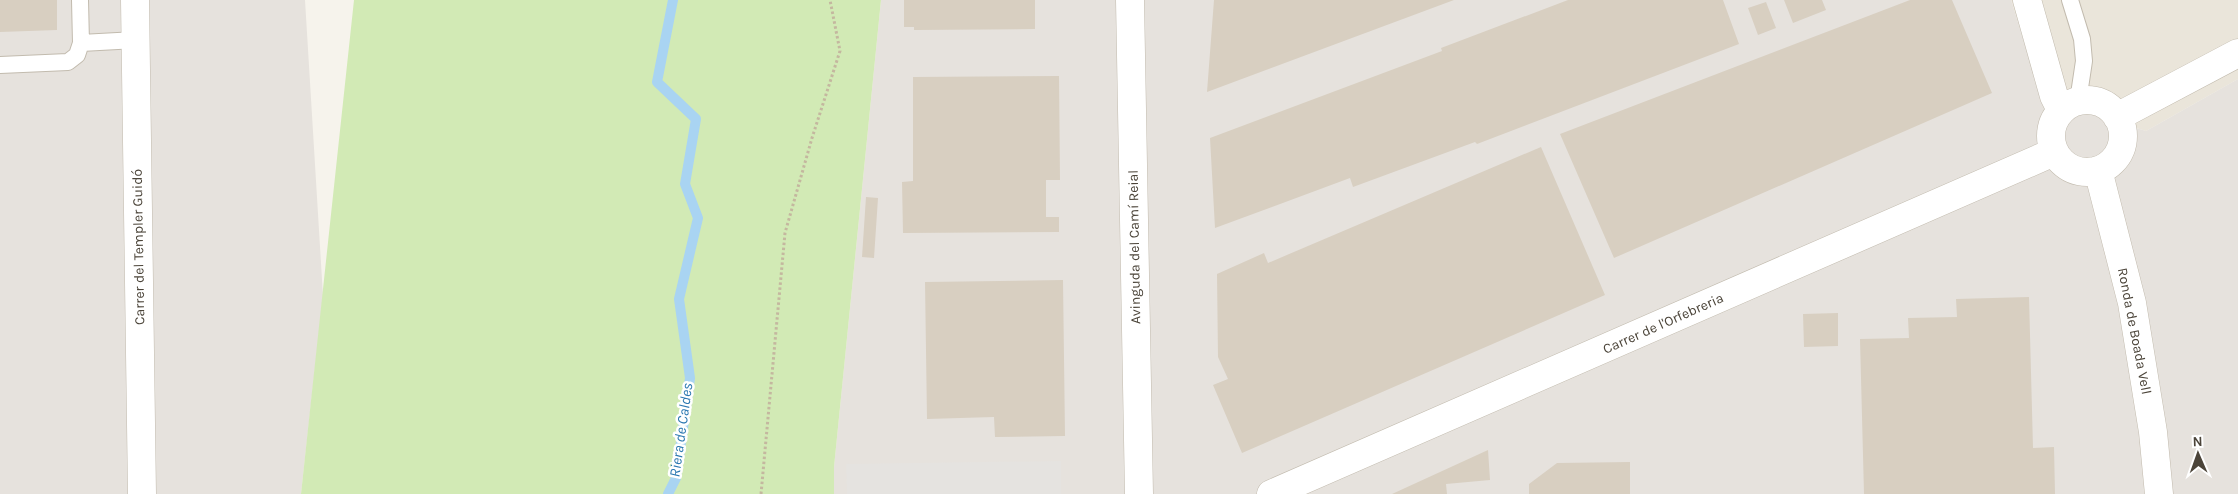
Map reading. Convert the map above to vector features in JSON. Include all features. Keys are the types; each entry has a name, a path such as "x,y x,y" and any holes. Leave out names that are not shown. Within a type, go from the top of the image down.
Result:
{"street":[{"name":"Carrer del Templer Guidó","path":"135,0 142,494"},
{"name":"Avinguda del Camí Reial","path":"1130,0 1139,494"},
{"path":"2027,0 2054,96 2070,105"},
{"path":"2117,117 2238,53"},
{"path":"2091,101 2104,104 2117,117 2122,129 2121,148 2110,164 2098,170 2086,172 2073,169 2062,163 2054,152 2051,133 2054,121 2070,105 2091,101"},
{"name":"Carrer de l'Orfebreria","path":"1271,494 2054,152"},
{"name":"Ronda de Boada Vell","path":"2098,170 2132,304 2154,432 2159,494"}],"lane":[{"path":"0,65 68,62 77,55 81,43 80,0"},
{"path":"2070,0 2082,39 2084,61 2070,105"},
{"path":"81,43 136,40"}],"path":[{"path":"761,494 785,233 812,138 840,51 830,0"}],"shaded area":[{"path":"0,0 305,0 323,296 301,494 0,494"},
{"path":"881,0 2011,0 2042,99 2146,131 2238,79 2238,494 834,494 834,467"},
{"path":"2011,0 2238,0 2238,79 2146,131 2042,99"},
{"path":"1061,461 1061,494 847,494 846,464"}],"green space":[{"path":"354,0 881,0 834,467 834,494 301,494"}],"building":[{"path":"0,0 57,0 57,30 0,32"},
{"path":"904,0 1035,0 1035,29 914,30 914,27 904,27"},
{"path":"1214,0 1454,0 1207,92"},
{"path":"1568,0 1723,0 1739,44 1477,144 1475,142 1353,187 1350,178 1215,228 1210,138 1442,51 1441,48"},
{"path":"1784,0 1822,0 1826,10 1793,23"},
{"path":"1910,0 1952,0 1992,93 1614,258 1560,134"},
{"path":"1766,2 1776,28 1758,35 1748,8"},
{"path":"1059,76 1060,180 1046,180 1046,217 1059,217 1059,232 903,233 902,182 913,181 913,77"},
{"path":"1541,147 1605,295 1242,453 1213,385 1228,379 1218,357 1217,274 1264,253 1268,263"},
{"path":"866,197 878,198 874,258 862,257"},
{"path":"1063,280 1065,436 995,437 994,417 927,419 925,282"},
{"path":"2029,297 2033,448 2054,447 2055,494 1864,494 1860,339 1909,338 1908,318 1957,317 1956,299"},
{"path":"1838,313 1838,346 1804,347 1803,314"},
{"path":"1488,450 1490,480 1446,484 1447,494 1392,494"},
{"path":"1630,462 1630,494 1529,494 1529,484 1557,463"}],"waterway":[{"name":"Riera de Caldes","path":"668,494 676,478 690,378 679,299 698,218 685,184 696,119 657,82 673,0"}]}
